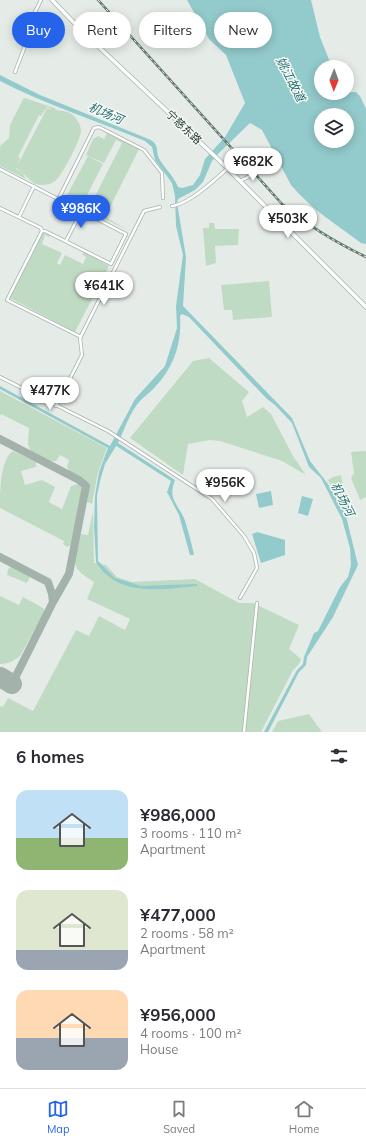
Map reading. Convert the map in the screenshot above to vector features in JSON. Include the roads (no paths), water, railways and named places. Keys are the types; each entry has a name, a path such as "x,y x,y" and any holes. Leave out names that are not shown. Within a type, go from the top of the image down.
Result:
{"main road":[{"name":"宁慈东路","path":"52,0 84,33 228,168 366,307"}],"street":[{"path":"15,72 35,20 35,12 42,0"},
{"path":"59,198 96,127 144,150 162,173 163,198"},
{"path":"172,206 180,205 228,168"},
{"path":"0,169 125,232 126,236 113,263 109,263 45,230 42,231 41,228 0,208"},
{"path":"240,181 260,172"},
{"path":"20,218 34,186"},
{"path":"56,406 82,355 81,337 144,211 160,207"},
{"path":"66,241 82,210"},
{"path":"42,231 7,300 81,337"},
{"path":"0,377 108,431 212,498 244,536 254,553 257,568 240,598"},
{"path":"244,732 257,602"}],"water":[{"name":"姚江故道","path":"187,0 311,0 320,37 329,60 314,60 314,100 354,100 354,92 356,92 360,96 366,109 366,244 361,243 333,223 298,193 291,185 262,130 250,123 212,161 203,182 195,190 178,199 177,203 186,257 183,306 292,418 310,461 328,484 346,516 358,565 333,617 307,657 306,665 299,672 268,732 264,732 297,670 303,664 304,657 314,633 318,631 340,587 348,577 351,565 350,548 342,519 321,478 309,467 292,423 275,405 267,399 189,317 182,314 180,316 180,336 172,363 162,379 133,410 118,443 175,480 172,491 174,500 184,518 194,555 190,555 179,515 167,492 171,481 116,446 105,464 97,496 98,561 115,578 141,586 197,584 197,586 170,589 142,589 128,586 116,581 105,573 96,562 94,526 95,496 99,472 108,448 0,389 0,386 110,446 135,399 165,366 177,328 176,306 183,255 176,226 175,196 172,183 155,160 152,147 145,141 18,90 0,81 0,75 40,95 151,140 156,145 160,160 178,187 182,188 193,185 200,175 205,159 225,137 245,103 226,55 219,48 272,48 272,12 214,12 214,44 206,34 206,12 194,12"},
{"path":"271,491 273,505 259,508 256,494"},
{"path":"302,496 313,499 308,516 298,513"},
{"path":"257,532 285,540 285,555 261,563 252,534"}],"railway":[{"path":"98,0 282,204 322,233 366,257"}],"water label":[{"name":"机场河","path":"106,113"},
{"name":"机场河","path":"343,499"}]}
